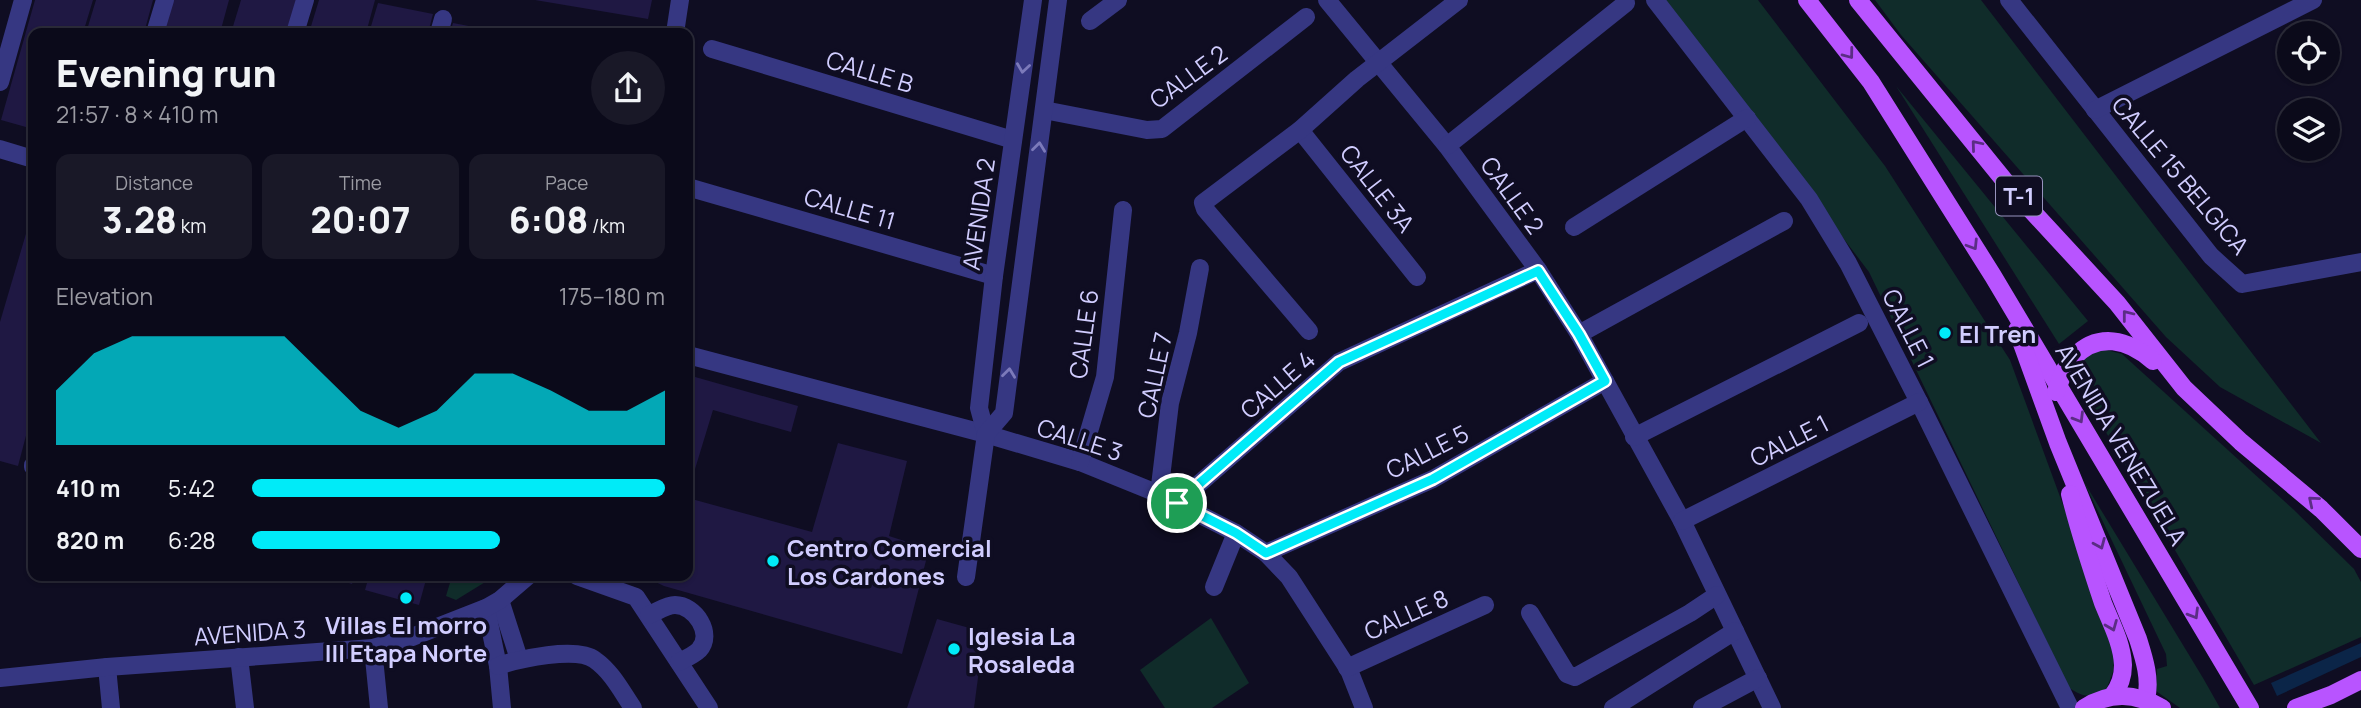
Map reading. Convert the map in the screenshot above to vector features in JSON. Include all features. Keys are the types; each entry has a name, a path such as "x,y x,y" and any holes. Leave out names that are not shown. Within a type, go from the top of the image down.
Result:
{"main road":[{"name":"AVENIDA VENEZUELA","path":"1807,0 1871,82 1993,276 2250,708"},
{"name":"T-1","path":"1858,0 2008,185 2117,303 2184,388 2241,442 2321,509 2361,549"},
{"path":"1993,276 2138,639 2146,664 2146,699"},
{"path":"2047,414 2072,359 2088,345 2106,339 2138,348 2184,388"},
{"path":"2058,443 2082,540 2119,643 2123,663 2119,687 2113,695 2084,708"},
{"path":"2296,708 2331,701 2361,680"},
{"path":"2113,695 2146,699 2162,708"}],"street":[{"path":"0,82 23,0"},
{"path":"157,28 165,0"},
{"path":"297,28 305,0"},
{"path":"677,28 680,0"},
{"name":"AVENIDA 2","path":"986,434 979,408 994,276 1033,0"},
{"path":"966,577 986,434 1004,413 1058,0"},
{"path":"1090,21 1118,0"},
{"name":"CALLE 2","path":"1328,0 1447,146 1538,271 1579,334 1682,521 1772,708"},
{"path":"1309,331 1205,209 1203,203 1300,130 1378,62 1459,0"},
{"name":"CALLE 1","path":"1655,0 1809,200 1848,263 2070,708"},
{"name":"CALLE 15 BELGICA","path":"2009,0 2211,256 2242,284 2361,262"},
{"path":"2095,110 2313,0"},
{"path":"1447,146 1626,3"},
{"name":"CALLE 2","path":"1044,110 1147,130 1162,129 1306,18"},
{"name":"CALLE B","path":"712,49 1013,140"},
{"name":"CALLE 2","path":"1574,227 1747,118"},
{"name":"CALLE 3A","path":"1300,130 1417,277"},
{"path":"0,149 28,157"},
{"name":"CALLE 11","path":"693,189 994,276"},
{"name":"CALLE 6","path":"1080,462 1105,377 1123,210"},
{"path":"1579,334 1784,221"},
{"name":"CALLE 7","path":"1159,494 1170,403 1191,320 1200,268"},
{"name":"CALLE 4","path":"1177,503 1339,362 1538,271"},
{"path":"1634,436 1859,323"},
{"name":"CALLE 3","path":"693,356 986,434 1080,462 1159,494 1236,533 1266,553 1289,577 1347,667 1364,708"},
{"name":"CALLE 5","path":"1266,553 1433,479 1605,381"},
{"name":"CALLE 1","path":"1682,521 1919,402"},
{"path":"1214,587 1236,533"},
{"name":"AVENIDA 3","path":"0,678 107,667 373,648 412,637 493,604 522,581"},
{"path":"592,581 632,594 640,601 709,708"},
{"path":"1530,613 1567,674 1576,677 1717,595"},
{"path":"493,604 519,659"},
{"path":"493,604 502,708"},
{"path":"649,615 677,605 691,610 703,624 704,642 698,651 679,662"},
{"name":"CALLE 8","path":"1347,667 1485,605"},
{"path":"1613,708 1735,632"},
{"path":"373,648 379,708"},
{"path":"498,666 519,659 580,654 594,658 616,682 633,708"},
{"path":"239,657 245,708"},
{"path":"107,667 111,708"},
{"path":"1702,708 1758,678"}],"green space":[{"path":"1662,0 1758,0 1885,166 2010,360 2115,647 2113,672 2106,690 2087,696 2069,688 1869,272"},
{"path":"1875,0 1981,0 2321,443 2220,387 2166,337 1901,35"},
{"path":"1896,86 2088,321 2059,344"},
{"path":"2099,348 2122,354 2294,510 2354,569 2361,582 2361,637 2254,685 2083,393 2078,376 2084,357"},
{"path":"2084,482 2220,708 2180,708 2156,691 2157,669 2167,666 2166,654"},
{"path":"450,581 487,581 456,600 446,596"},
{"path":"1211,618 1249,683 1212,708 1165,708 1140,670"}],"water":[{"path":"2361,643 2361,657 2277,696 2271,683"}],"building":[{"path":"35,0 93,0 85,28 28,28 28,128 1,120"},
{"path":"96,0 153,0 145,28 88,28"},
{"path":"172,0 229,0 221,28 164,28"},
{"path":"241,0 298,0 290,28 233,28"},
{"path":"319,0 375,0 367,28 311,28"},
{"path":"535,0 652,0 648,19"},
{"path":"378,3 433,14 429,28 370,28"},
{"path":"453,23 479,28 452,28"},
{"path":"28,227 28,428 18,466 0,461 0,322"},
{"path":"693,376 798,406 791,432 713,410 693,476"},
{"path":"838,443 907,461 889,536 929,549 902,654 654,581 693,581 693,499 812,532"},
{"name":"Villas El morro III Etapa Norte","path":"368,581 426,581 419,605 365,590"},
{"name":"Iglesia La Rosaleda","path":"937,619 984,632 974,708 907,708"}],"place":[{"name":"El Tren","path":"1945,333"},
{"name":"Centro Comercial Los Cardones","path":"773,561"},
{"name":"Villas El morro III Etapa Norte","path":"406,598"},
{"name":"Iglesia La Rosaleda","path":"954,649"}],"route":[{"path":"1538,271 1579,334 1605,381 1433,479 1266,553 1236,533 1177,503 1339,362 1538,271"}]}
